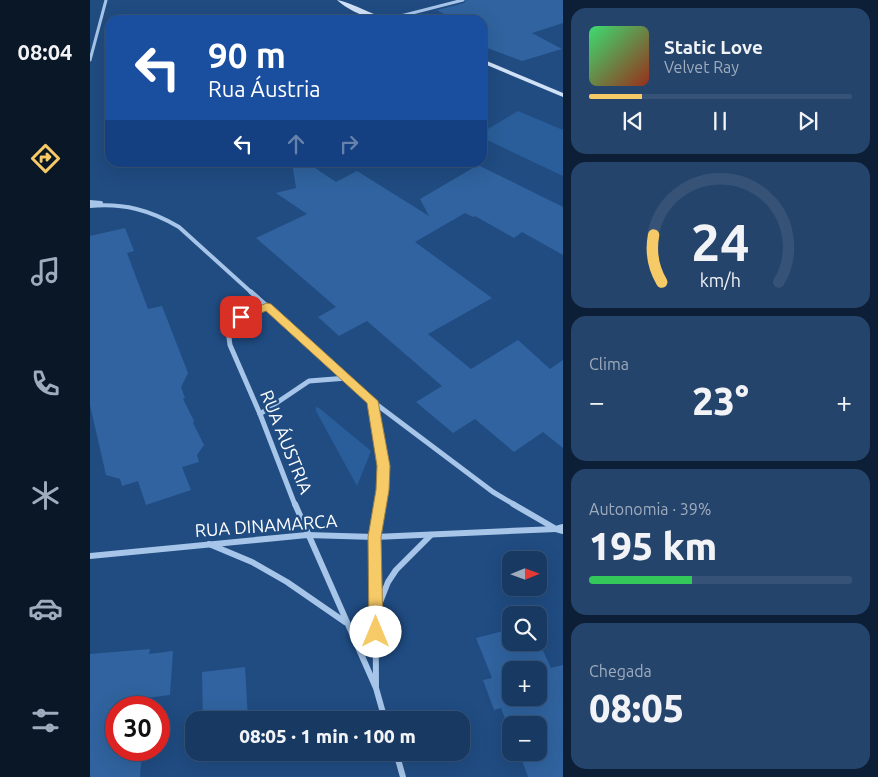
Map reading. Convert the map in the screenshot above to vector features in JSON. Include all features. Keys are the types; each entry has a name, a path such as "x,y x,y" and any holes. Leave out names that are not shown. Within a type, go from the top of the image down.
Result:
{"street":[{"path":"90,60 106,0"},
{"path":"340,0 348,6 371,15"},
{"path":"404,15 463,0"},
{"path":"487,63 563,95"},
{"path":"90,202 114,204 146,211 160,216 179,227 372,401 493,492 556,530 563,531"},
{"path":"90,206 114,204"},
{"name":"RUA ÁUSTRIA","path":"267,306 241,317 228,330 230,345 260,414 307,535 376,688 383,711"},
{"path":"260,414 295,389 309,382 347,378"},
{"name":"RUA ÁUSTRIA","path":"372,401 384,466 375,537 376,688"},
{"name":"RUA DINAMARCA","path":"90,556 307,535 431,536 556,530 563,527"},
{"path":"376,613 388,582 396,570 431,536"},
{"path":"209,544 252,562 287,582 346,623"},
{"path":"399,761 403,777"}],"shaded area":[{"path":"518,111 563,130 563,176 487,140 487,130"},
{"path":"316,407 371,451 357,486 316,411"}],"building":[{"path":"466,0 563,0 563,23 532,33 562,49 522,61 487,48 487,15 446,15 437,10 464,3"},
{"path":"293,167 314,167 336,182 357,171 429,216 420,199 475,167 482,167 563,207 563,255 522,232 514,238 475,216 473,217 465,213 415,242 492,298 428,334 471,369 518,340 550,369 563,360 563,448 543,432 514,452 475,419 453,433 416,402 442,386 367,321 339,336 318,317 336,307 256,238 307,214 276,193 296,188"},
{"path":"125,228 134,251 127,253 148,309 162,306 188,373 181,387 185,398 183,399 204,445 197,455 199,462 182,467 191,490 146,505 138,481 122,486 120,479 106,475 90,405 90,236"},
{"path":"502,631 502,651 543,651 551,668 563,665 563,777 528,777 522,761 547,761 547,716 504,716 501,708 494,710 483,680 492,678 476,638"},
{"path":"150,649 149,654 173,651 170,695 105,696 105,761 141,761 140,777 90,777 90,654"},
{"path":"245,667 247,711 203,711 202,672"}],"route":[{"path":"241,317 267,306 372,401 384,466 375,537 376,632"}]}
